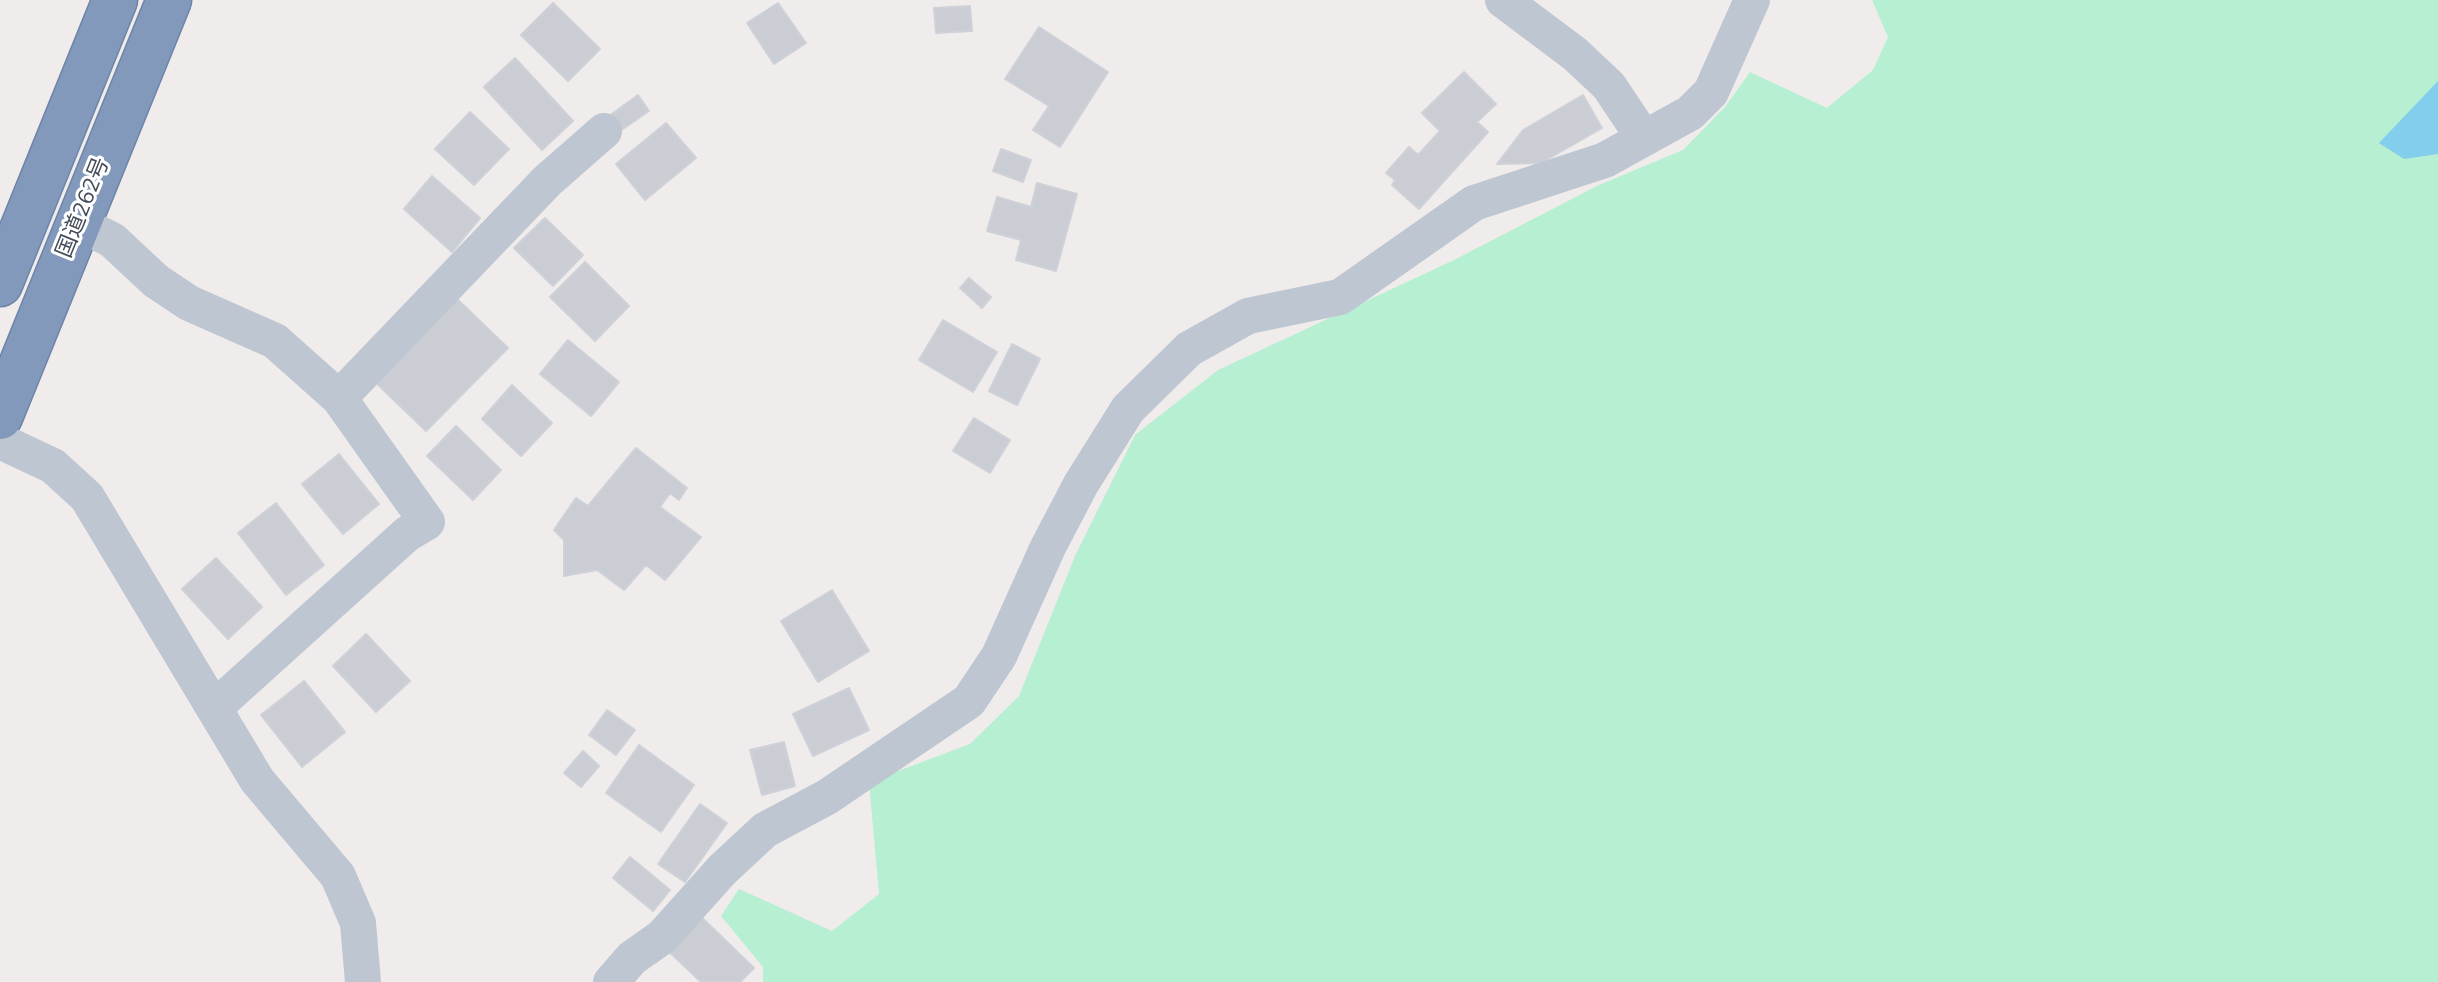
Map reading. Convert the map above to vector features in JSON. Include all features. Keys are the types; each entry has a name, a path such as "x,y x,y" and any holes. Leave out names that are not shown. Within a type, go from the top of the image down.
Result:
{"highway":[{"path":"0,284 115,0"},
{"name":"国道262号","path":"0,417 169,0"}],"street":[{"path":"1503,0 1575,54 1609,86 1643,137"},
{"path":"611,982 632,958 662,937 722,870 765,830 827,797 969,701 999,656 1048,547 1081,484 1128,409 1189,349 1248,316 1340,297 1474,203 1605,160 1690,113 1711,92 1752,0"},
{"path":"339,398 547,181 604,131"},
{"path":"78,223 112,240 156,281 189,303 275,341 339,398 427,522 407,534 213,707"},
{"path":"0,441 53,466 87,497 257,780 338,876 358,923 363,982"}],"green space":[{"path":"1872,0 2438,0 2438,982 763,982 763,967 721,916 739,889 832,931 879,894 869,782 970,744 1019,696 1075,556 1135,435 1218,370 1454,260 1599,185 1683,150 1725,107 1750,72 1827,108 1873,70 1888,37"}],"water":[{"path":"2438,81 2438,154 2404,159 2379,143"}],"building":[{"path":"553,3 600,49 568,81 521,35"},
{"path":"778,3 806,43 774,64 747,23"},
{"path":"970,6 972,31 936,33 934,8"},
{"path":"1039,27 1108,72 1060,147 1033,130 1049,106 1005,79"},
{"path":"515,58 573,121 542,150 484,87"},
{"path":"1464,72 1496,104 1477,122 1488,132 1419,209 1392,185 1395,180 1386,173 1409,147 1418,155 1440,131 1422,113"},
{"path":"638,95 649,111 620,131 609,116"},
{"path":"1583,95 1602,128 1541,163 1497,164 1523,130"},
{"path":"470,112 509,149 474,185 435,149"},
{"path":"666,123 696,158 645,200 616,164"},
{"path":"1001,149 1031,160 1023,182 993,171"},
{"path":"432,176 480,218 452,252 404,209"},
{"path":"1037,183 1077,194 1056,271 1016,260 1021,240 987,231 997,197 1031,207"},
{"path":"545,218 583,255 553,286 514,248"},
{"path":"585,262 629,306 595,341 550,297"},
{"path":"969,278 991,297 982,308 960,288"},
{"path":"453,295 508,348 426,431 372,379"},
{"path":"943,320 997,352 973,392 919,360"},
{"path":"568,340 619,382 591,416 540,374"},
{"path":"1012,344 1040,359 1017,405 989,391"},
{"path":"512,385 552,423 521,456 482,419"},
{"path":"974,418 1010,440 990,473 953,451"},
{"path":"456,426 501,470 473,500 427,456"},
{"path":"636,448 687,488 679,500 670,493 660,507 701,537 665,580 646,565 624,590 597,570 564,576 564,540 554,530 576,498 588,506"},
{"path":"339,454 379,504 343,534 302,484"},
{"path":"276,503 324,565 286,595 238,533"},
{"path":"216,558 262,607 228,639 182,589"},
{"path":"832,590 869,651 818,682 781,621"},
{"path":"366,634 410,681 376,712 333,666"},
{"path":"304,681 345,732 302,767 261,715"},
{"path":"849,688 869,730 813,756 793,714"},
{"path":"607,710 635,730 616,755 589,735"},
{"path":"784,742 795,786 762,795 750,750"},
{"path":"639,745 694,785 661,832 606,793"},
{"path":"583,751 599,766 581,787 564,773"},
{"path":"700,804 727,823 685,882 658,864"},
{"path":"630,857 670,890 653,911 613,878"},
{"path":"696,912 754,968 740,982 701,982 663,946"}]}
